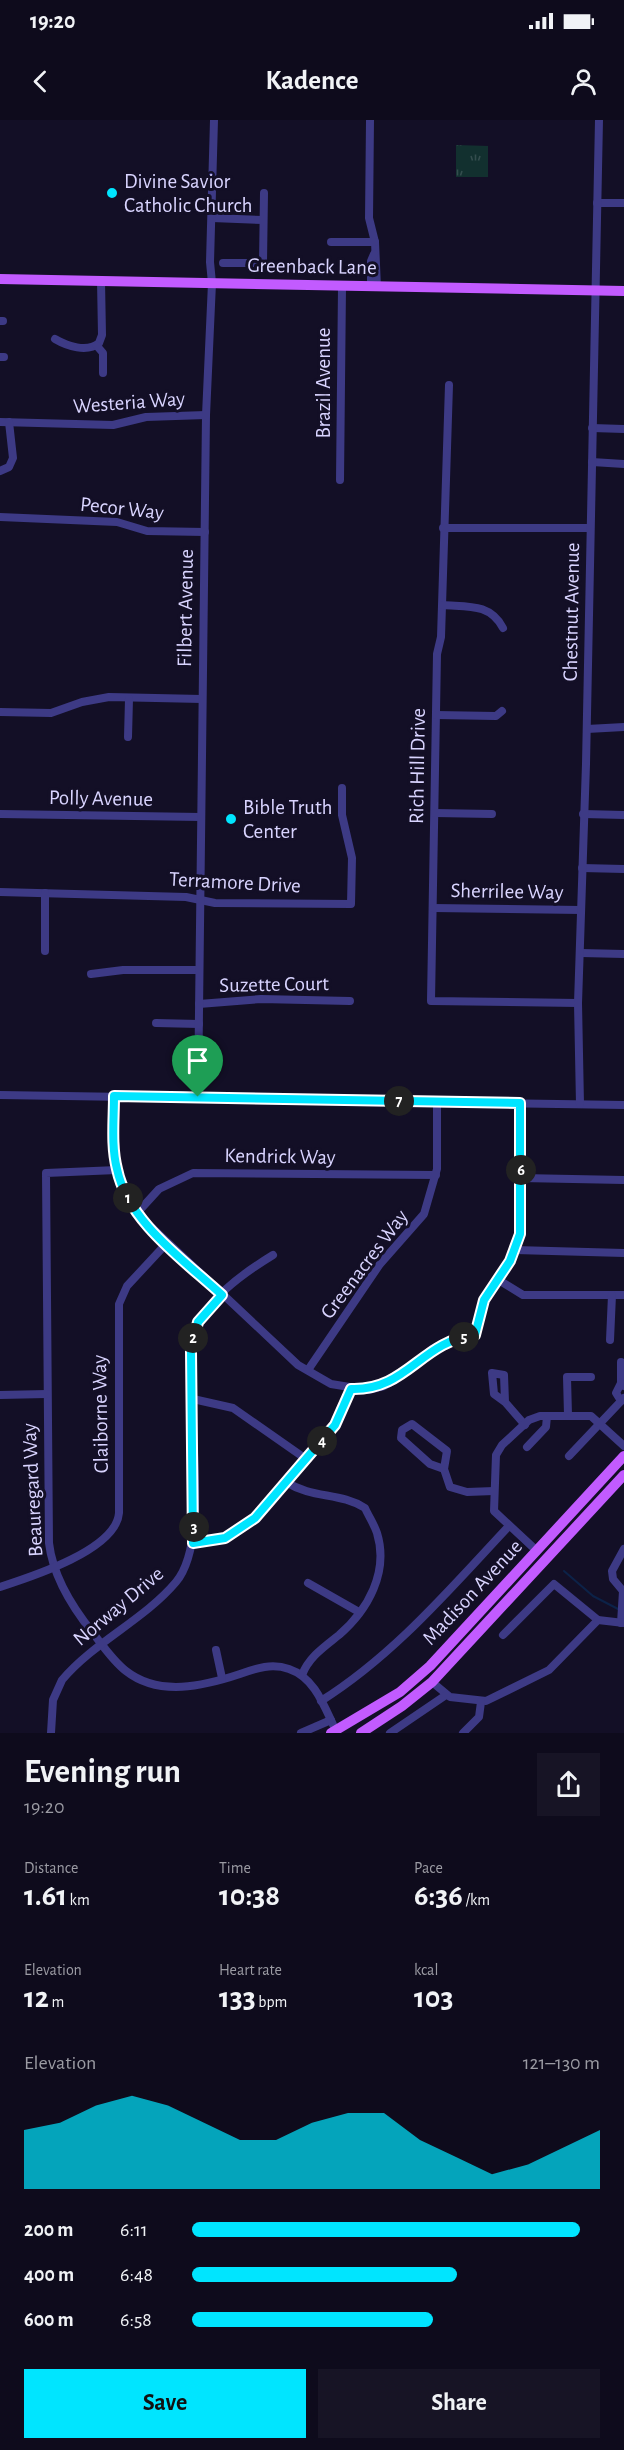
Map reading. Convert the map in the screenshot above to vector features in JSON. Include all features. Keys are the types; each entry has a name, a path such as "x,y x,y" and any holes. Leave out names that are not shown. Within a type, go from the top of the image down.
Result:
{"main road":[{"name":"Greenback Lane","path":"0,279 624,291"},
{"name":"Madison Avenue","path":"335,1732 400,1692 422,1674 624,1456"},
{"name":"Madison Avenue","path":"361,1733 402,1706 432,1682 624,1475"}],"street":[{"name":"Filbert Avenue","path":"198,1097 206,416 212,283 214,120"},
{"name":"Chestnut Avenue","path":"580,1104 578,1003 587,729 599,120"},
{"path":"370,121 369,218 377,261 374,287"},
{"path":"223,262 263,263 264,193"},
{"path":"597,203 624,203"},
{"path":"212,218 263,220"},
{"path":"332,242 375,242"},
{"path":"97,345 102,335 101,281"},
{"name":"Brazil Avenue","path":"340,480 342,287"},
{"path":"55,339 68,346 97,345"},
{"path":"97,345 103,353 103,373"},
{"name":"Rich Hill Drive","path":"449,385 441,637 437,654 431,1000 578,1003"},
{"name":"Westeria Way","path":"0,422 113,424 146,417 206,416"},
{"path":"0,471 9,467 13,458 9,422"},
{"path":"592,428 624,429"},
{"path":"592,462 624,464"},
{"name":"Pecor Way","path":"0,517 117,522 147,531 205,532"},
{"path":"443,528 590,528"},
{"path":"442,604 486,609 494,614 503,627"},
{"path":"0,712 51,713 95,699 202,699"},
{"path":"128,737 129,699"},
{"path":"436,715 496,716 502,711"},
{"path":"587,729 624,727"},
{"name":"Terramore Drive","path":"0,892 186,897 215,903 351,904 352,858 342,815 342,788"},
{"path":"435,813 492,814"},
{"name":"Polly Avenue","path":"0,814 201,817"},
{"path":"584,814 624,815"},
{"path":"582,868 624,869"},
{"path":"45,893 45,951"},
{"name":"Sherrilee Way","path":"433,908 581,910"},
{"path":"581,952 624,954"},
{"path":"91,974 123,970 199,970"},
{"name":"Suzette Court","path":"199,1004 261,999 350,1001"},
{"path":"156,1023 199,1024"},
{"path":"0,1095 624,1105"},
{"path":"114,1096 117,1170 125,1193 138,1212 166,1244 308,1370 331,1384 368,1390 384,1386 398,1378 432,1349 454,1339 475,1335 479,1310 515,1250 520,1229 520,1103"},
{"name":"Greenacres Way","path":"308,1370 380,1264 424,1214 436,1174 437,1102"},
{"name":"Beauregard Way","path":"117,1170 46,1173 50,1543 54,1567 74,1608 102,1644 128,1673 156,1686 177,1688 271,1666 287,1668 302,1675"},
{"name":"Kendrick Way","path":"138,1212 159,1189 193,1173 436,1174"},
{"path":"521,1178 624,1180"},
{"name":"Claiborne Way","path":"0,1587 54,1567 103,1541 115,1527 119,1513 119,1304 127,1286 166,1244"},
{"path":"515,1250 624,1253"},
{"name":"Norway Drive","path":"51,1733 53,1700 59,1684 69,1671 177,1581 190,1558 193,1543 193,1336 198,1322 222,1295 245,1273 273,1254"},
{"path":"497,1279 523,1294 624,1295"},
{"path":"610,1340 612,1295"},
{"path":"570,1456 622,1399 616,1393 623,1384 621,1362"},
{"path":"568,1416 567,1377 591,1377"},
{"path":"193,1543 225,1538 244,1527 266,1507 335,1425 351,1389"},
{"path":"0,1395 47,1394"},
{"path":"193,1399 233,1408 306,1459"},
{"path":"505,1402 525,1425"},
{"path":"527,1447 546,1427 547,1416"},
{"path":"537,1551 508,1527 494,1511 494,1462 499,1449 529,1420 547,1416 591,1416 624,1446"},
{"path":"444,1469 430,1464 401,1438 402,1430 412,1424 447,1451 444,1469 450,1487 467,1492 494,1491"},
{"path":"286,1482 300,1491 318,1496 343,1498 365,1508 377,1534 381,1569 370,1598 311,1660 302,1675 313,1685 335,1732"},
{"path":"321,1701 357,1678 434,1608 508,1527"},
{"path":"503,1635 554,1584 598,1620 622,1620 623,1586 613,1579 612,1571 624,1549"},
{"path":"308,1583 359,1612"},
{"path":"432,1682 446,1695 455,1699 481,1702 543,1674 598,1620"},
{"path":"216,1650 222,1678"},
{"path":"390,1733 446,1695"},
{"path":"463,1733 479,1717 481,1702"},
{"path":"302,1733 331,1720"}],"green space":[{"path":"456,145 488,146 488,177 456,177"}],"waterway":[{"path":"564,1571 593,1596 620,1610"}],"place":[{"name":"Divine Savior Catholic Church","path":"112,193"},
{"name":"Bible Truth Center","path":"231,819"}],"route":[{"path":"114,1096 198,1097 520,1103 521,1178 520,1229 517,1245 510,1261 479,1310 475,1335 454,1339 432,1349 398,1378 384,1386 368,1390 351,1389 335,1425 255,1518 225,1538 193,1543 191,1351 198,1322 222,1295 166,1244 130,1203 121,1183 115,1158 114,1096"}]}
